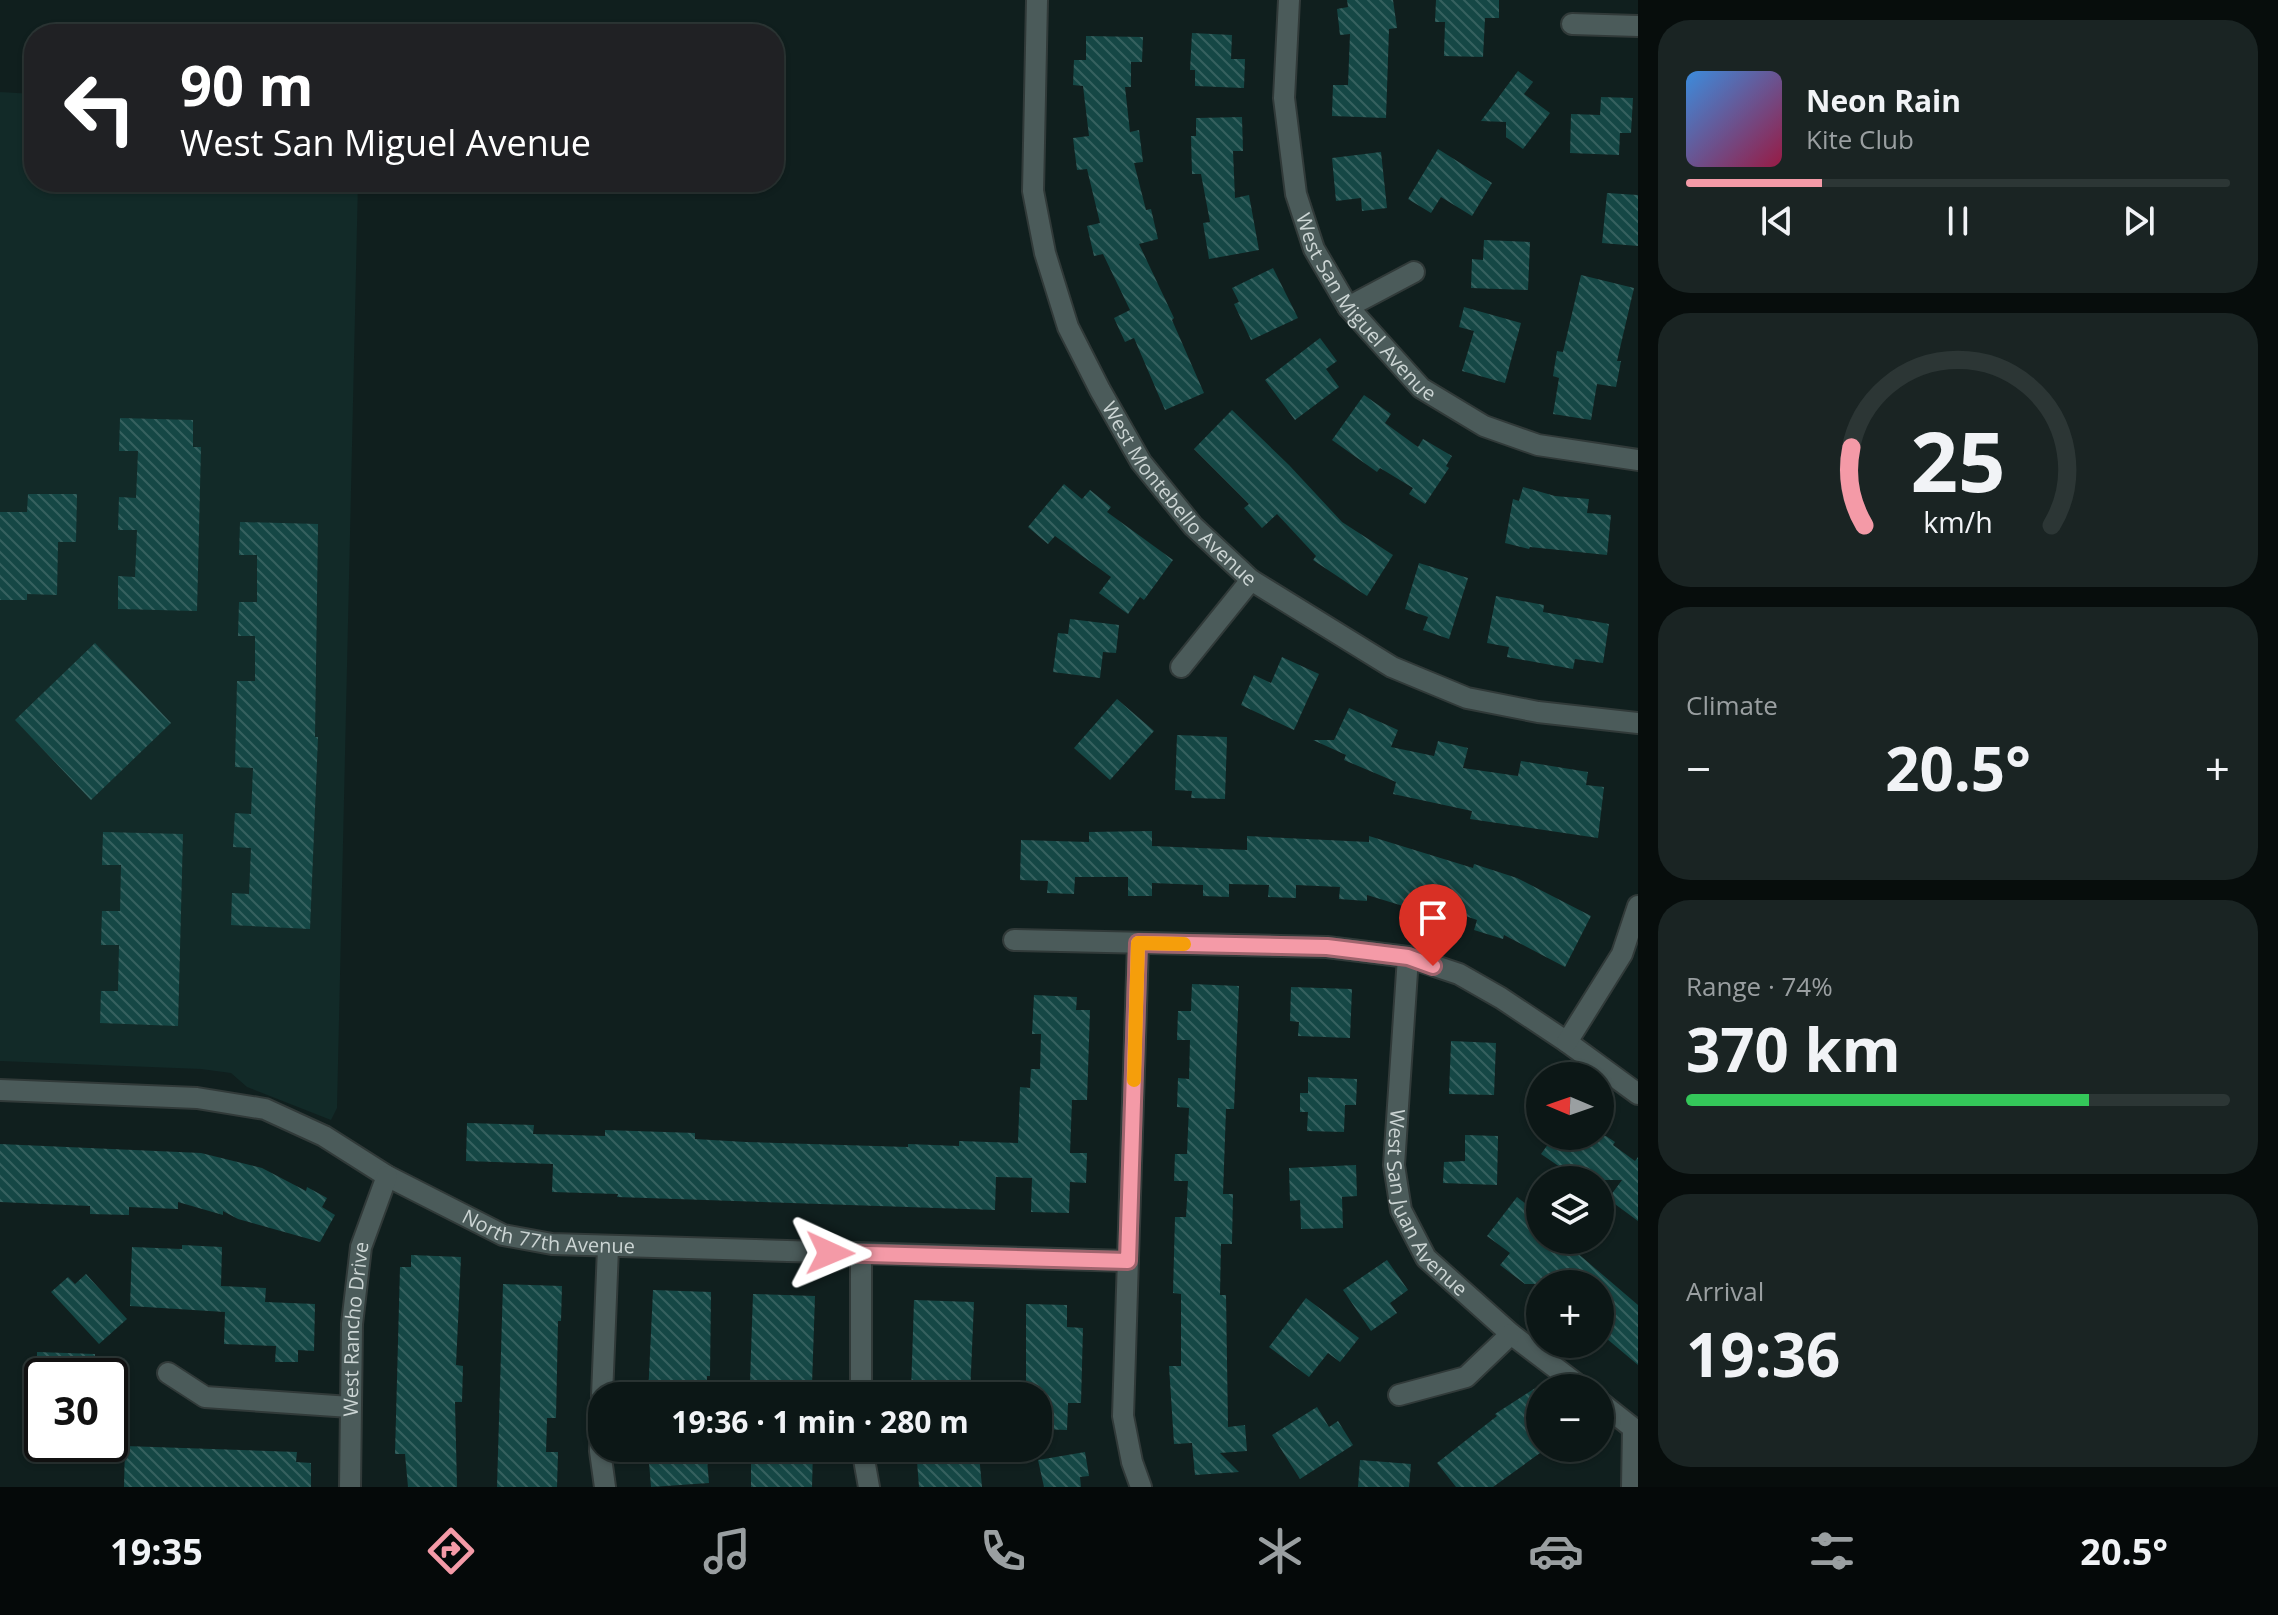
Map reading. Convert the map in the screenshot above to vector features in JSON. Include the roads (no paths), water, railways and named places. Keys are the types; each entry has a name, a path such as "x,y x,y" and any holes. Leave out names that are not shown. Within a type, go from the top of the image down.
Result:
{"street":[{"name":"West Montebello Avenue","path":"1037,0 1033,191 1045,253 1068,327 1141,462 1193,526 1251,580 1392,667 1467,698 1538,712 1638,723"},
{"name":"West San Miguel Avenue","path":"1289,0 1284,98 1296,194 1314,249 1348,307 1421,388 1484,426 1538,445 1638,460"},
{"path":"1572,24 1638,26"},
{"path":"1348,307 1414,272"},
{"path":"1181,667 1251,580"},
{"path":"1567,1042 1622,954 1638,906"},
{"path":"1014,940 1327,947 1408,957 1459,974 1501,998 1638,1094"},
{"path":"1138,943 1123,1416 1132,1462 1141,1487"},
{"name":"West San Juan Avenue","path":"1408,957 1394,1165 1401,1210 1426,1258 1511,1334 1564,1374"},
{"name":"North 77th Avenue","path":"0,1090 197,1098 265,1109 324,1136 387,1176 503,1235 552,1244 1128,1261"},
{"name":"West Rancho Drive","path":"350,1487 352,1324 361,1247 387,1176"},
{"path":"603,1382 608,1248"},
{"path":"861,1254 861,1382"},
{"path":"1399,1395 1466,1377 1511,1334"},
{"path":"168,1373 205,1397 350,1407"},
{"path":"1614,1413 1633,1428 1632,1487"},
{"path":"602,1462 605,1487"},
{"path":"865,1462 869,1487"}]}
